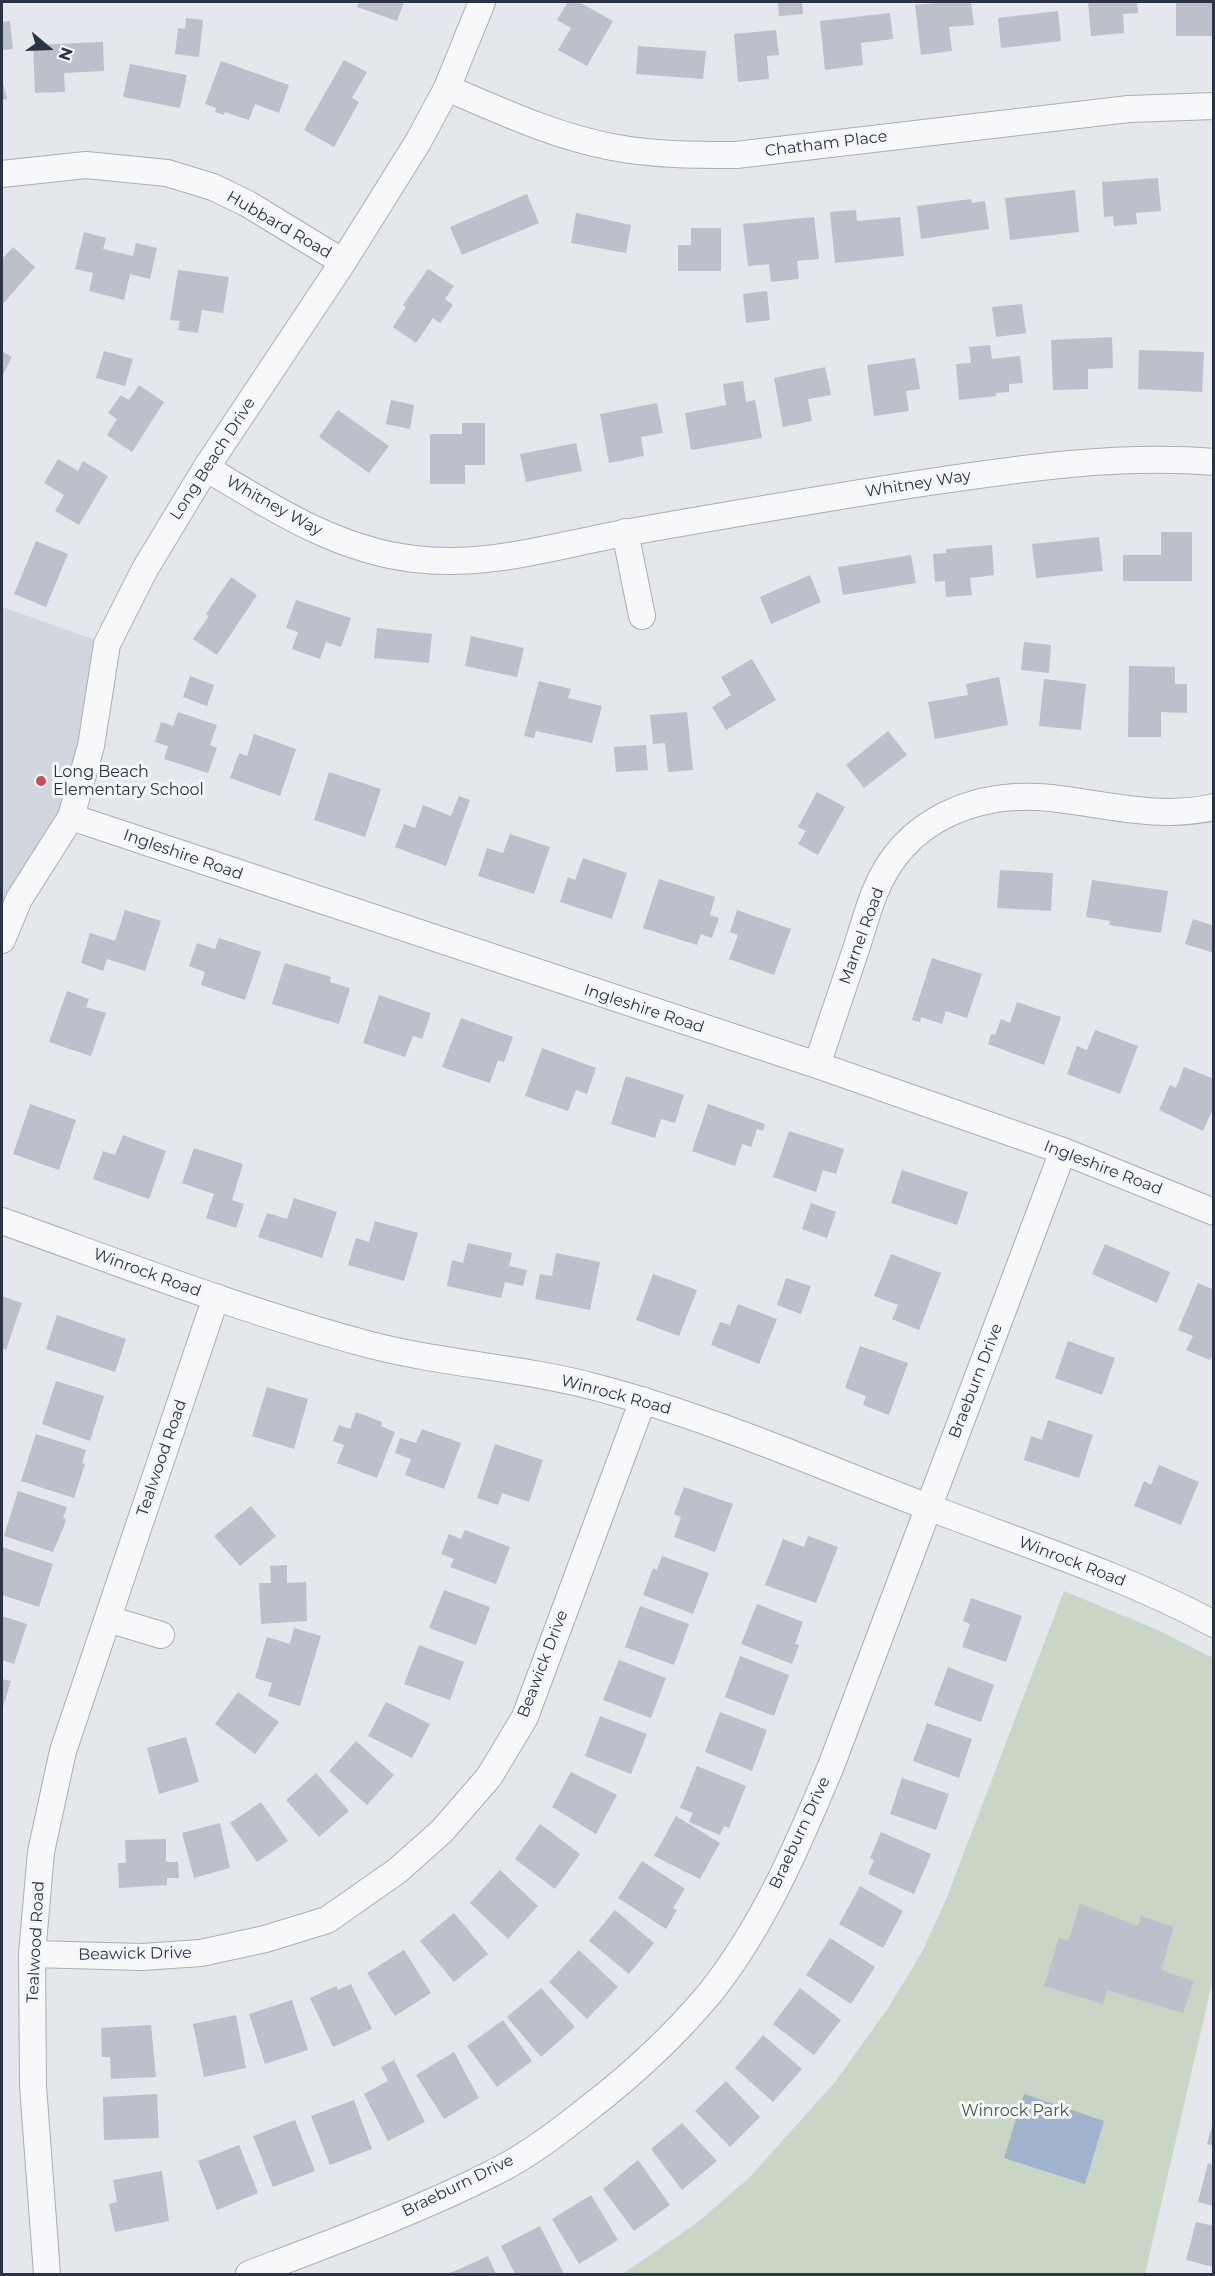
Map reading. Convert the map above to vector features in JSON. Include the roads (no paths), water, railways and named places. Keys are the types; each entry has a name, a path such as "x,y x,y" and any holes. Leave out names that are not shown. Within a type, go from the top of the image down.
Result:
{"street":[{"name":"Long Beach Drive","path":"2,940 19,899 71,817 92,746 107,644 145,569 206,468 343,262 418,142 447,88 482,2"},
{"name":"Chatham Place","path":"447,88 561,134 611,147 689,155 736,155 1129,109 1214,106"},
{"name":"Hubbard Road","path":"2,174 86,165 167,173 213,188 248,204 343,262"},
{"name":"Whitney Way","path":"206,468 322,534 359,548 414,560 497,560 626,532 808,501 1020,469 1154,460 1214,462"},
{"path":"626,532 642,616"},
{"name":"Marnel Road","path":"817,1065 876,890 909,841 943,815 976,802 1018,796 1155,812 1214,807"},
{"name":"Ingleshire Road","path":"71,817 817,1065 1063,1151 1214,1212"},
{"name":"Braeburn Drive","path":"249,2274 409,2211 497,2171 553,2136 609,2092 661,2047 708,1995 757,1923 796,1850 837,1750 1063,1151"},
{"name":"Winrock Road","path":"2,1221 216,1297 370,1345 426,1357 534,1374 644,1400 719,1426 1084,1565 1214,1623"},
{"name":"Tealwood Road","path":"47,2274 33,2086 32,1954 41,1852 63,1751 216,1297"},
{"name":"Beawick Drive","path":"32,1954 142,1957 201,1953 275,1936 327,1920 398,1871 442,1832 489,1777 525,1717 644,1400"},
{"path":"108,1619 161,1635"}],"water":[{"path":"1024,2094 1104,2121 1085,2184 1004,2158"}],"place":[{"name":"Long Beach Elementary School","path":"41,781"}],"park label":[{"name":"Winrock Park","path":"1015,2111"}]}
